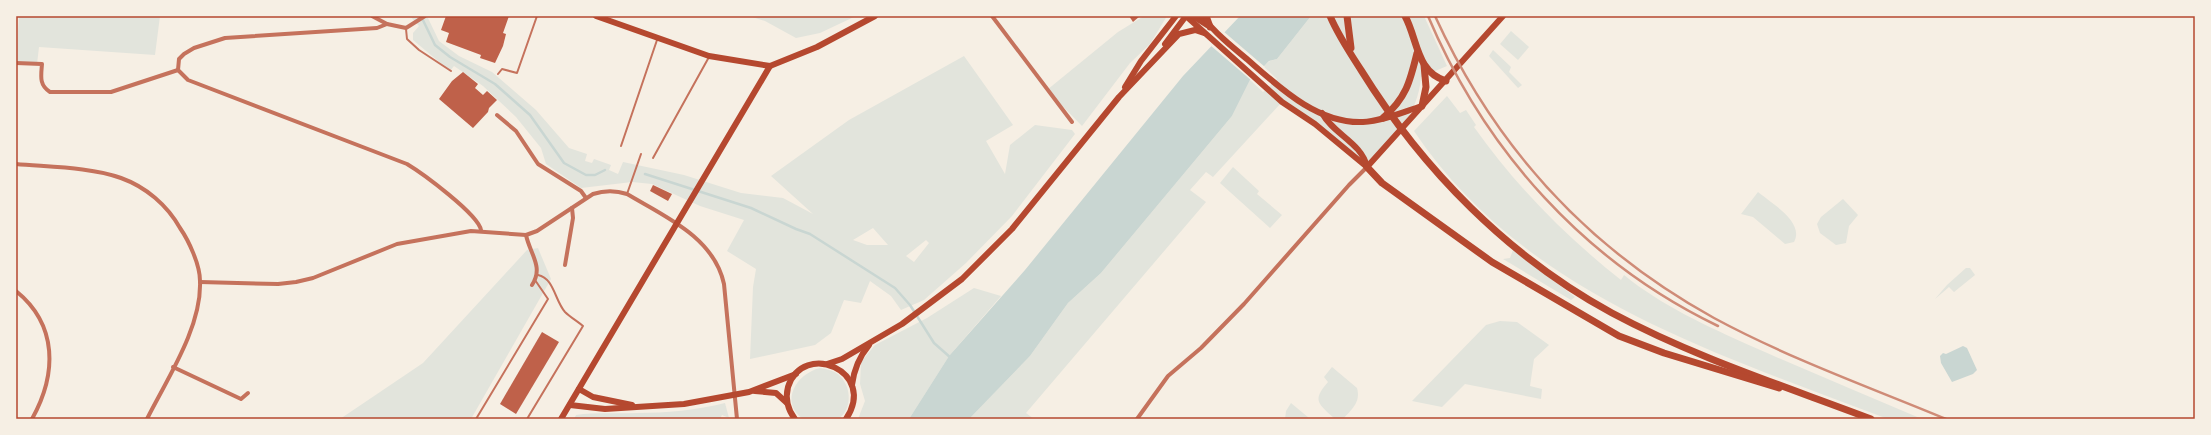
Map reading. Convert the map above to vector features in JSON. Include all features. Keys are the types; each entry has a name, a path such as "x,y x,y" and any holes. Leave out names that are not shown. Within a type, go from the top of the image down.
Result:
{"main road":[{"path":"596,16 709,56 770,66 817,47 875,16"},
{"path":"570,405 606,410 708,401 748,392 796,374 805,367 816,364 827,364 842,359 902,324 962,279 1012,229 1119,97 1142,62 1176,16"},
{"path":"1148,68 1186,16 1213,42 1282,102 1315,124 1367,167 1382,183 1492,262 1620,336 1753,382 1800,392"},
{"path":"1193,16 1210,27 1293,98 1322,113 1355,122 1382,118 1422,106"},
{"path":"1202,16 1210,27"},
{"path":"1206,16 1210,27"},
{"path":"1347,16 1348,36 1353,56"},
{"path":"1405,16 1417,53 1424,65 1434,76 1446,81"},
{"path":"1367,167 1503,16"},
{"path":"1331,19 1380,101 1412,143 1443,180 1470,208 1519,250 1579,294 1612,313 1683,347 1871,419"},
{"path":"1119,97 1179,34 1195,30 1204,33"},
{"path":"1382,118 1396,106 1405,93 1417,53"},
{"path":"1422,106 1426,87 1424,65"},
{"path":"562,419 770,66"},
{"path":"1322,113 1327,121 1360,152 1367,167"},
{"path":"846,419 854,403 852,385 856,365 861,355 874,340"},
{"path":"827,364 842,371 852,385"},
{"path":"787,403 788,388 796,374"},
{"path":"579,389 592,397 643,407"},
{"path":"748,392 766,391 776,393 787,403 795,419"}],"street":[{"path":"372,16 387,24 406,28 412,26 425,16"},
{"path":"992,16 1072,122"},
{"path":"178,70 180,59 184,54 194,48 218,40 377,28 387,24"},
{"path":"16,63 42,64 41,83 44,89 50,92 111,92 178,70"},
{"path":"178,70 188,80 406,164 425,174 473,217 480,226 481,230"},
{"path":"496,115 516,131 538,164 581,191 586,198"},
{"path":"16,164 90,172 120,177 139,185 154,197 175,218 189,242 200,282 196,312 188,337 147,419"},
{"path":"1137,419 1168,376 1201,348 1244,304 1349,185 1367,167"},
{"path":"200,282 278,284 296,282 313,278 397,244 481,230 526,235 537,232 586,198 602,191 618,191 627,194 677,224 706,249 722,277 737,419"},
{"path":"565,265 573,218 572,208"},
{"path":"526,235 538,265 538,275 532,285"},
{"path":"16,291 32,305 43,324 49,344 50,362 42,401 32,419"},
{"path":"173,367 241,399 248,393"}],"lane":[{"path":"498,74 502,69 517,73 537,16"},
{"path":"406,28 407,39 419,50 451,70"},
{"path":"621,146 658,39"},
{"path":"653,158 707,64 709,56"},
{"path":"627,194 641,154"},
{"path":"527,419 583,326 566,313 557,301 555,293 546,278 538,275"},
{"path":"476,419 548,299 536,280"}],"shaded area":[{"path":"19,16 160,16 155,55 39,47 37,64 16,63"},
{"path":"410,16 427,16 439,41 459,56 492,72 536,110 569,148 587,154 585,161 592,163 594,159 611,165 609,170 618,174 623,162 684,175 741,193 783,198 813,214 771,176 849,120 964,56 1013,125 986,141 1005,174 1010,145 1035,125 1072,130 1075,134 1012,216 966,263 924,300 901,310 891,296 870,281 861,303 844,300 831,333 815,345 750,359 753,287 756,269 727,251 744,220 700,206 652,184 632,182 581,188 546,164 541,148 516,117 483,86 454,66 450,71 413,40 413,33 419,26","holes":["873,228 888,245 867,245 853,240","926,240 929,243 914,262 906,256"]},
{"path":"749,16 856,16 820,33 796,38 765,21"},
{"path":"1144,16 1167,16 1150,44 1130,63 1082,126 1047,90 1118,32"},
{"path":"1240,16 1311,16 1277,59 1269,61 1250,80 1232,116 1101,273 1068,303 1030,356 971,417 969,419 909,419 949,356 1025,270 1183,76"},
{"path":"1311,16 1424,16 1447,66 1421,77 1415,104 1409,115 1386,147 1367,167 1282,102 1213,177 1206,172 1190,190 1206,202 1026,413 1034,419 969,419 1030,356 1068,303 1101,273 1232,116 1250,80 1263,92 1277,79 1263,66 1270,61 1277,59"},
{"path":"1511,31 1529,47 1518,60 1500,44"},
{"path":"1493,50 1511,67 1509,72 1522,85 1518,88 1489,56"},
{"path":"1447,96 1460,113 1466,110 1476,125 1474,127 1506,169 1524,189 1560,227 1621,280 1624,275 1669,306 1702,323 1772,355 1922,419 1888,419 1756,369 1691,342 1627,311 1566,276 1510,235 1459,187 1414,131"},
{"path":"1233,167 1259,191 1257,194 1282,215 1270,228 1220,183"},
{"path":"1758,192 1778,207 1791,220 1795,227 1796,235 1794,242 1785,244 1753,217 1741,214"},
{"path":"1843,199 1858,215 1849,226 1846,243 1836,245 1820,233 1817,224 1821,217"},
{"path":"538,248 551,279 471,419 340,419 423,363 527,250"},
{"path":"1513,250 1575,297 1571,300 1503,259 1510,258"},
{"path":"1966,268 1970,268 1975,275 1954,292 1949,287 1935,299 1947,285"},
{"path":"974,288 1001,296 949,356 909,419 858,419 865,401 860,384 861,362 875,345 927,318"},
{"path":"1500,321 1517,322 1549,345 1534,359 1530,386 1542,389 1541,399 1465,384 1442,407 1412,401 1486,325"},
{"path":"1963,346 1967,348 1977,370 1973,374 1952,382 1941,363 1940,356 1943,353 1946,354"},
{"path":"1332,367 1357,388 1357,401 1343,419 1335,419 1321,406 1319,402 1320,394 1328,382 1324,377"},
{"path":"820,368 831,370 838,374 847,387 849,399 848,405 843,415 838,419 803,419 792,405 794,389 798,382 811,371"},
{"path":"725,403 729,418 722,415 720,419 574,419 576,415 584,414 670,412 704,408"},
{"path":"1291,403 1309,418 1285,419 1286,411"}],"pier":[{"path":"1223,31 1265,67 1252,81 1210,45"}],"building":[{"path":"446,16 509,16 503,33 506,34 503,46 495,63 480,58 481,55 446,42 449,33 441,30"},
{"path":"1129,16 1140,16 1133,22"},
{"path":"463,72 478,84 475,88 483,95 487,91 497,100 473,128 439,99 452,81"},
{"path":"653,185 672,194 668,201 650,191"},
{"path":"542,332 559,342 516,414 500,404"}],"waterway":[{"path":"421,16 435,45 450,57 495,84 530,115 564,163 586,175 595,175 605,170"},
{"path":"645,174 751,208 810,234 895,288 910,305 934,343 951,358"}],"railway":[{"path":"1428,16 1451,65 1479,112 1510,157 1544,198 1583,235 1625,270 1670,300 1718,326"},
{"path":"1435,16 1459,64 1486,109 1516,151 1549,190 1586,226 1625,260 1668,290 1742,333 1829,372 1946,419"}]}
